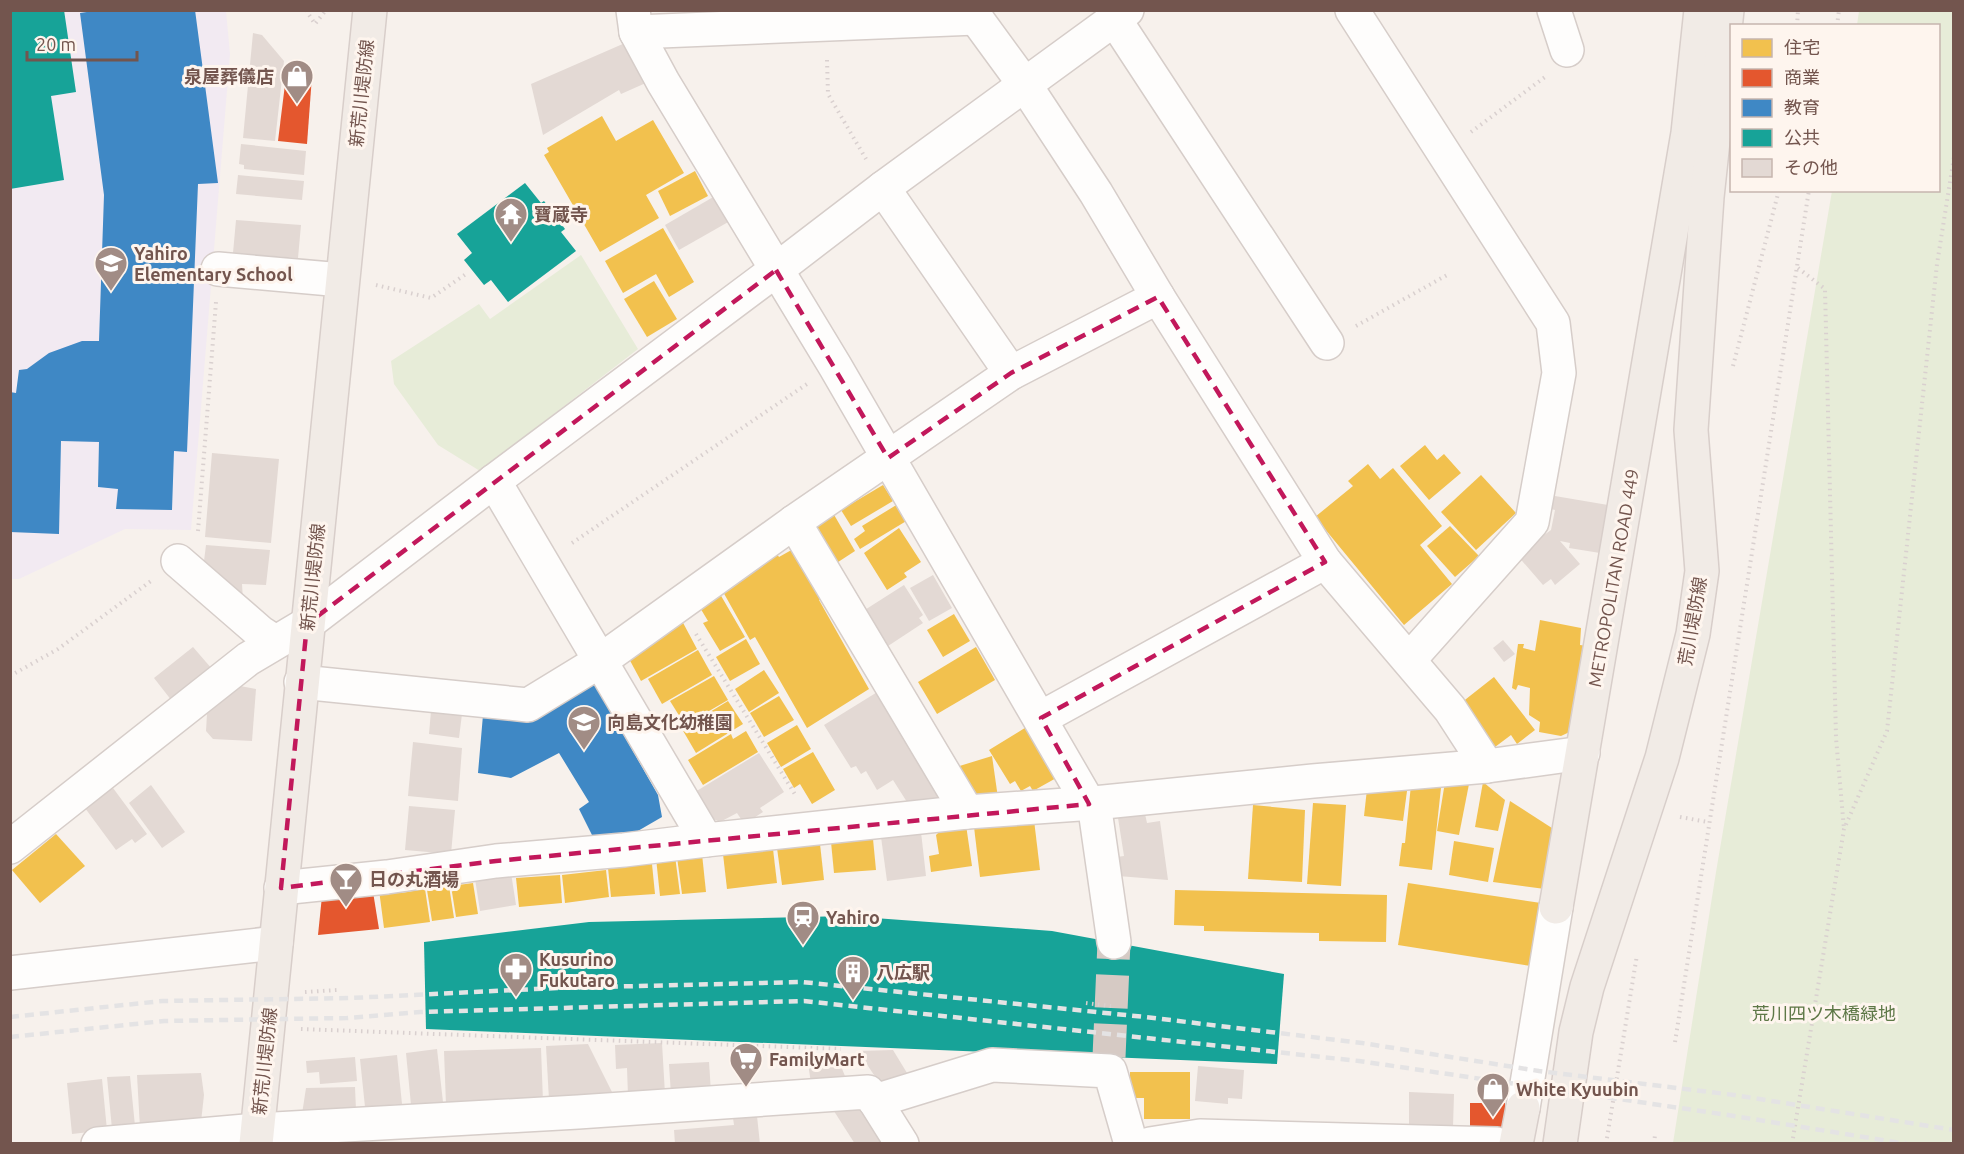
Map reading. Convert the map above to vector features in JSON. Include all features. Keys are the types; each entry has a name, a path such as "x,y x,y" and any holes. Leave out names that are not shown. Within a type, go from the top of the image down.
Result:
{"main road":[{"name":"METROPOLITAN ROAD 449","path":"1556,907 1688,133 1701,10"},
{"name":"荒川堤防線","path":"1560,1143 1576,1032 1587,987 1662,758 1693,634 1702,571 1691,430 1707,197 1727,10"},
{"name":"新荒川堤防線","path":"257,1137 301,682 356,282 373,19"},
{"name":"METROPOLITAN ROAD 449","path":"1516,1143 1523,1108"}],"street":[{"path":"1352,10 1553,323 1559,373 1532,522 1409,660"},
{"path":"1554,10 1567,50"},
{"path":"1114,942 1092,804 835,366 663,82 634,21 825,24 976,14 1096,193 1158,297 1325,562 1450,709 1487,766"},
{"path":"10,847 248,658 308,624 883,188 1121,15 1327,343"},
{"path":"883,188 1011,374"},
{"path":"218,269 356,282"},
{"path":"301,682 528,705 600,661 794,522 1011,374 1158,297"},
{"path":"494,481 706,840"},
{"path":"794,522 967,812"},
{"path":"178,561 274,642"},
{"path":"1041,718 1325,562"},
{"path":"281,888 387,877 496,861 624,850 967,812 1092,804 1487,766 1583,753"},
{"name":"METROPOLITAN ROAD 449","path":"1523,1108 1556,907"},
{"path":"10,973 276,943"},
{"path":"875,1101 992,1065 1110,1064 1131,1143"},
{"path":"98,1143 257,1137 868,1092 902,1143"},
{"path":"1150,1143 1200,1136 1497,1143"}],"path":[{"path":"306,10 315,24 326,10"},
{"path":"825,24 828,94 883,188"},
{"path":"1443,152 1558,68 1567,50"},
{"path":"1792,1143 1844,830 1887,731 1937,264 1953,157"},
{"path":"1731,373 1778,192"},
{"path":"1675,1042 1809,192"},
{"path":"1798,268 1825,289 1836,738 1844,830"},
{"path":"10,676 58,649 178,561 197,539 218,269"},
{"path":"356,282 431,298 466,274"},
{"path":"1327,343 1447,275"},
{"path":"542,563 835,366"},
{"path":"678,605 815,828"},
{"path":"1676,816 1708,822"},
{"path":"1606,1143 1637,954"},
{"path":"304,992 337,990"},
{"path":"1086,1003 1111,1006"},
{"path":"301,1029 841,1049"},
{"path":"1654,1143 1655,1135"}],"highlighted area":[{"path":"776,270 888,458 1011,373 1158,297 1325,562 1041,718 1089,804 496,861 281,888 307,624"}],"shaded area":[{"name":"Yahiro Elementary School","path":"10,11 226,11 230,54 191,530 125,529 19,579 10,579"}],"green space":[{"name":"荒川四ツ木橋緑地","path":"1859,11 1953,11 1953,1143 1673,1143 1716,872 1832,192 1940,192 1940,24 1857,24"},
{"path":"581,255 638,349 480,471 438,445 394,384 391,361 479,304 490,319"}],"building: 住宅":[{"path":"602,116 616,141 653,120 684,173 646,195 659,218 600,252 544,155 549,152 547,148"},
{"path":"695,171 708,196 670,216 658,191"},
{"path":"663,228 694,282 669,297 656,274 623,293 605,261"},
{"path":"654,281 677,319 647,337 624,299"},
{"path":"1425,445 1437,460 1444,454 1461,473 1429,500 1400,466"},
{"path":"1368,464 1380,479 1393,468 1442,526 1420,545 1452,584 1404,625 1315,517 1353,486 1348,481"},
{"path":"1481,475 1516,513 1476,550 1441,512"},
{"path":"883,485 893,501 851,526 841,510"},
{"path":"898,504 908,520 860,549 854,539 865,531 862,526"},
{"path":"833,513 855,551 832,566 809,527"},
{"path":"1450,526 1479,556 1455,577 1427,546"},
{"path":"899,528 921,562 904,573 907,577 887,590 864,553"},
{"path":"795,548 823,598 819,600 869,689 807,728 755,637 750,640 722,590 777,554 779,557"},
{"path":"720,594 745,637 720,651 703,623 708,621 699,606"},
{"path":"954,614 970,641 943,657 927,630"},
{"path":"681,619 697,649 641,681 627,655"},
{"path":"1540,620 1581,628 1580,645 1588,646 1576,729 1561,736 1539,732 1540,722 1529,715 1530,688 1518,685 1516,690 1512,688 1518,644 1524,644 1523,648 1535,651"},
{"path":"746,639 760,664 730,681 716,657"},
{"path":"976,647 995,680 937,714 918,682"},
{"path":"698,650 712,675 662,704 648,679"},
{"path":"764,670 779,693 749,712 735,689"},
{"path":"714,676 728,700 685,725 670,701"},
{"path":"1494,677 1535,730 1517,744 1511,735 1495,747 1461,703"},
{"path":"779,696 794,720 764,737 750,713"},
{"path":"728,701 743,724 696,753 682,729"},
{"path":"797,725 811,749 781,767 767,743"},
{"path":"1028,726 1058,777 1033,791 1030,786 1021,791 1015,781 1010,784 989,750"},
{"path":"746,731 758,752 703,785 688,760 731,734 733,739"},
{"path":"813,752 835,790 812,804 800,784 794,788 783,769"},
{"path":"992,756 998,798 972,801 953,768"},
{"path":"1470,779 1459,835 1437,831 1445,782"},
{"path":"1483,782 1505,800 1498,831 1475,827"},
{"path":"1411,785 1441,788 1432,870 1399,866 1402,843 1405,843"},
{"path":"1367,789 1407,791 1403,821 1364,816"},
{"path":"1510,801 1555,830 1545,889 1493,882"},
{"path":"1313,803 1346,805 1341,886 1307,884"},
{"path":"1253,805 1305,810 1302,882 1248,879"},
{"path":"1034,820 1040,870 980,877 974,827"},
{"path":"966,825 972,866 931,872 929,856 939,854 936,835 942,829"},
{"path":"56,834 85,866 40,903 12,870"},
{"path":"873,839 876,870 834,873 831,842"},
{"path":"1454,841 1494,848 1488,882 1449,875"},
{"path":"820,844 824,880 782,885 777,848"},
{"path":"773,849 777,883 727,889 723,854"},
{"path":"702,854 706,892 682,894 677,857"},
{"path":"675,856 680,894 660,896 656,858"},
{"path":"652,864 655,894 611,897 608,868"},
{"path":"606,870 609,897 565,903 562,875"},
{"path":"560,875 562,903 519,907 516,878"},
{"path":"473,883 478,914 456,917 451,886"},
{"path":"1408,883 1541,903 1531,966 1398,945"},
{"path":"400,886 401,893 425,889 430,922 384,928 379,890"},
{"path":"449,886 454,918 432,921 427,890"},
{"path":"1175,890 1387,895 1386,942 1319,941 1319,933 1204,931 1204,926 1174,925"},
{"path":"1130,1072 1190,1072 1190,1119 1144,1119 1144,1098 1130,1098"}],"building: 商業":[{"path":"287,68 312,76 307,144 278,141"},
{"path":"373,892 379,929 318,935 322,896"},
{"path":"1470,1103 1505,1103 1506,1130 1470,1130"},
{"path":"359,1136 359,1144 312,1144 312,1140"}],"building: 教育":[{"path":"100,10 195,10 218,183 198,184 187,452 174,451 172,510 116,509 118,489 98,487 99,442 61,441 59,534 10,532 10,392 16,393 19,370 27,369 49,353 82,341 99,341 104,195 80,13"},
{"path":"594,683 658,795 662,817 624,839 593,837 579,809 589,802 559,753 511,778 478,773 483,715"}],"building: 公共":[{"path":"10,10 64,10 76,92 51,96 64,180 10,189"},
{"path":"525,183 541,203 544,201 565,229 561,232 576,251 508,302 491,280 484,285 464,260 472,253 457,234"},
{"name":"八広駅","path":"847,916 1052,931 1284,974 1277,1064 426,1029 424,942 589,922"}],"building: その他":[{"path":"253,33 262,35 284,61 275,141 243,138"},
{"path":"625,43 648,82 621,94 619,90 543,135 531,84"},
{"path":"241,144 306,151 304,175 244,169 244,165 239,164"},
{"path":"238,175 304,181 302,200 236,194"},
{"path":"715,196 730,221 679,250 665,225"},
{"path":"236,220 301,225 298,258 233,253"},
{"path":"212,453 279,459 271,543 205,537"},
{"path":"1549,495 1608,505 1600,553 1569,548 1570,543 1560,541 1580,564 1555,585 1551,579 1543,585 1517,555 1551,530 1555,510 1547,508"},
{"path":"206,545 270,550 266,585 242,584 243,600 203,569"},
{"path":"933,575 952,608 929,621 910,588"},
{"path":"904,585 923,615 919,618 923,623 888,646 871,620 860,613"},
{"path":"1503,640 1515,654 1504,662 1493,648"},
{"path":"193,647 212,669 172,701 154,678"},
{"path":"240,686 256,689 252,741 213,739 206,731 207,714"},
{"path":"879,691 943,786 939,800 907,802 893,780 877,790 866,771 861,774 856,766 851,768 824,725"},
{"path":"431,711 462,714 459,738 429,734"},
{"path":"413,742 462,748 458,801 408,796"},
{"path":"759,753 784,792 760,808 763,812 749,821 748,818 743,822 737,813 720,822 711,818 695,792"},
{"path":"151,785 185,832 162,848 129,803"},
{"path":"113,788 147,834 135,843 132,839 116,850 85,808"},
{"path":"409,806 455,810 451,854 405,850"},
{"path":"1145,814 1147,823 1160,821 1168,880 1118,876 1116,857 1124,856 1118,818"},
{"path":"921,832 926,876 887,881 881,837"},
{"path":"511,873 516,905 480,911 475,879"},
{"path":"662,1043 665,1094 628,1096 627,1068 616,1069 615,1045"},
{"path":"588,1044 615,1098 549,1100 546,1046"},
{"path":"541,1048 543,1102 446,1105 444,1051"},
{"path":"437,1049 443,1102 411,1105 406,1053"},
{"path":"893,1050 907,1073 882,1087 858,1051"},
{"path":"836,1054 847,1081 811,1083 807,1057"},
{"path":"397,1055 402,1104 365,1107 360,1059"},
{"path":"355,1057 357,1081 320,1084 319,1072 307,1073 306,1061"},
{"path":"709,1062 711,1092 671,1095 669,1064"},
{"path":"1198,1066 1244,1070 1242,1099 1228,1098 1228,1104 1195,1101"},
{"path":"201,1073 204,1095 201,1122 140,1128 137,1075"},
{"path":"130,1076 135,1126 112,1129 107,1077"},
{"path":"102,1079 107,1130 72,1134 67,1083"},
{"path":"355,1087 356,1110 302,1114 306,1088"},
{"path":"1409,1092 1454,1094 1453,1126 1409,1125"},
{"path":"860,1106 886,1144 855,1144 832,1108"},
{"path":"757,1116 760,1144 675,1144 674,1130 734,1125 733,1118"}],"tunnel":[{"path":"1109,1057 1114,942"}],"railway":[{"path":"10,1017 162,1001 351,998 557,988 802,982 1145,1017 1362,1043 1539,1071 1734,1095 1954,1130"},
{"path":"10,1037 164,1021 347,1018 420,1012 804,1001 1359,1061 1728,1115 1907,1144"}],"place":[{"name":"泉屋葬儀店","path":"297,105"},
{"name":"寶蔵寺","path":"511,243"},
{"name":"Yahiro Elementary School","path":"111,292"},
{"name":"向島文化幼稚園","path":"584,751"},
{"name":"日の丸酒場","path":"346,908"},
{"name":"Yahiro","path":"803,946"},
{"name":"Kusurino Fukutaro","path":"516,998"},
{"name":"八広駅","path":"853,1001"},
{"name":"FamilyMart","path":"746,1088"},
{"name":"White Kyuubin","path":"1493,1118"}]}
